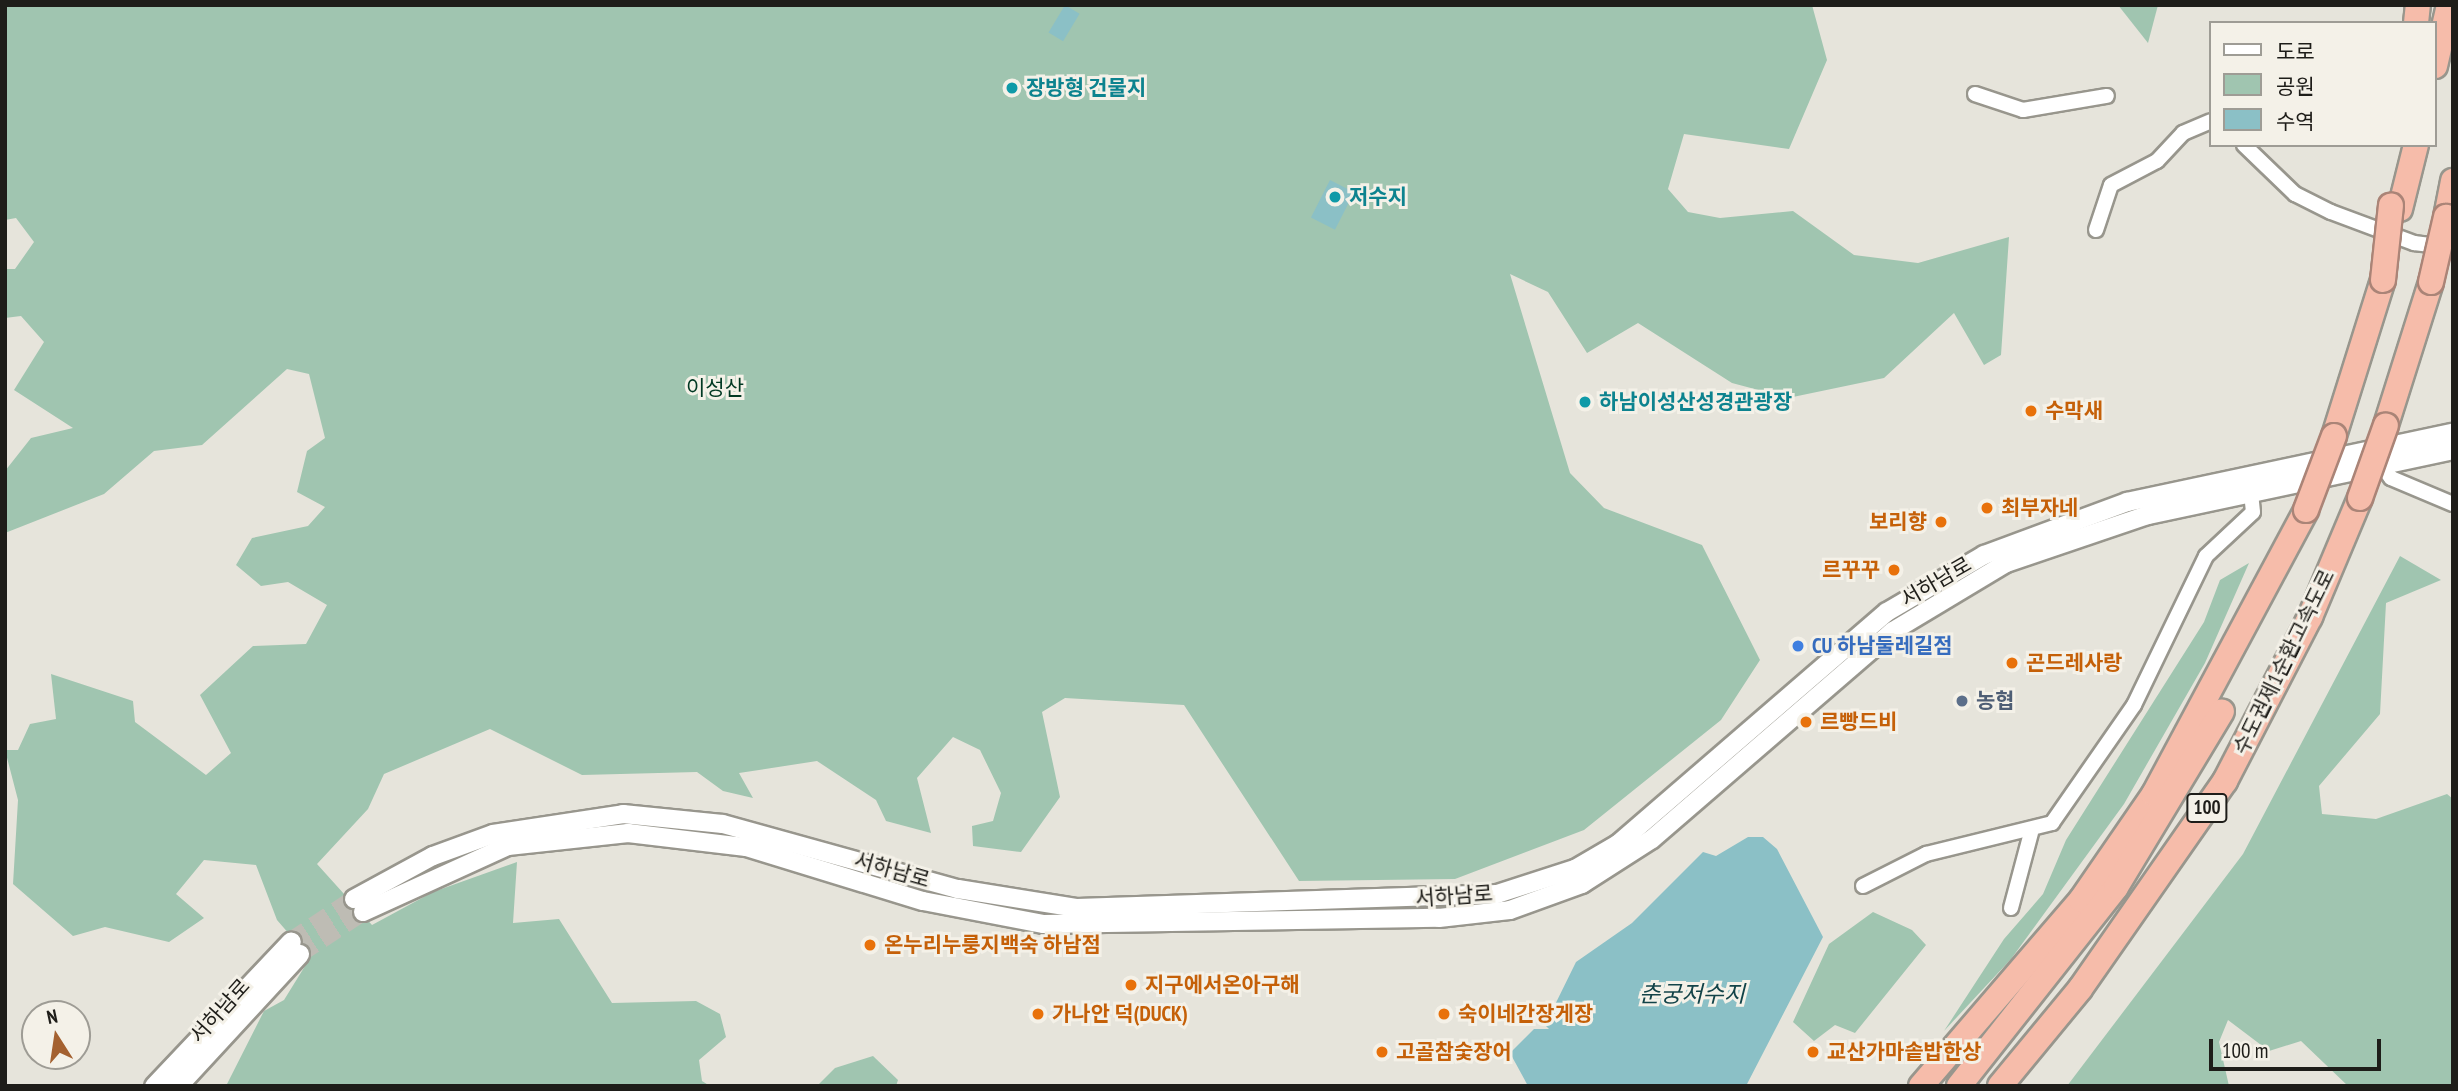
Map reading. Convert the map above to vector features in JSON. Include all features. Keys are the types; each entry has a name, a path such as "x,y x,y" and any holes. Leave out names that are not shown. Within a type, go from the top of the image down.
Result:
{"highway":[{"path":"2437,57 2449,5"},
{"path":"2396,207 2399,147"},
{"name":"수도권제1순환고속도로","path":"1959,1086 2037,992 2166,812 2253,654 2334,436 2383,280 2396,207 2415,147"},
{"name":"수도권제1순환고속도로","path":"2000,1086 2088,978 2225,782 2311,617 2360,498 2386,425 2431,282 2453,181"},
{"name":"수도권제1순환고속도로","path":"1921,1086 2081,900 2154,794 2306,510"}],"main road":[{"name":"서하남로","path":"154,1086 295,947 177,1086"}],"street":[{"path":"1975,94 2023,110 2107,96"},
{"path":"2096,230 2111,185 2157,161 2183,133 2210,121"},
{"path":"2246,147 2295,194 2331,212 2414,243 2453,248"},
{"name":"서하남로","path":"2453,433 2127,502 1984,555 1887,612 1618,844 1564,874 1497,894 1117,911 1064,907 958,889 723,824 624,814 493,834 433,856 358,906 508,846 628,833 746,847 923,901 1044,924 1221,925 1510,910 1582,884 1652,839 1892,631 1983,575 2070,537 2453,450"},
{"path":"2382,466 2390,478 2453,504"},
{"path":"1863,886 1926,854 2031,833 2052,823 2092,771 2174,632 2206,556 2253,512 2251,494"},
{"path":"2011,908 2031,833"}],"green space":[{"name":"이성산","path":"5,5 1812,5 1827,60 1789,149 1684,134 1668,189 1688,212 1720,218 1793,211 1854,255 1918,263 2009,237 2001,355 1984,365 1954,313 1884,378 1788,398 1732,383 1638,323 1587,353 1548,292 1510,274 1570,473 1604,508 1702,545 1760,660 1721,720 1584,830 1455,879 1299,881 1184,705 1065,698 1042,712 1060,797 1021,852 973,846 972,826 993,821 1001,793 980,750 953,737 917,778 931,833 886,821 876,800 817,761 739,773 753,798 723,791 697,772 582,775 490,729 384,774 368,809 317,864 372,925 433,892 517,862 513,923 559,919 612,1003 696,1001 720,1014 726,1037 699,1060 702,1081 710,1086 226,1086 264,1011 284,1000 310,958 277,920 256,865 204,860 176,894 204,918 169,942 105,927 73,936 13,884 18,800 5,750 18,750 30,724 56,719 51,674 133,701 135,722 206,775 231,753 200,695 253,646 306,644 327,605 288,582 261,586 236,565 252,538 308,526 325,507 297,492 307,451 325,438 309,374 287,369 202,445 154,451 104,494 5,533 5,471 31,438 73,428 14,390 44,342 21,316 5,318 5,269 15,269 34,242 16,218 5,220"},
{"path":"2118,5 2158,5 2148,43"},
{"path":"2400,556 2441,580 2386,603 2380,714 2319,786 2322,814 2376,819 2447,794 2453,799 2453,1086 2348,1086 2301,1041 2269,1051 2228,1020 2219,1042 2229,1086 2067,1086 2243,854"},
{"path":"2249,563 2205,663 2124,804 2011,959 1944,1031 2004,939 2043,894 2066,840 2204,622 2220,580"},
{"path":"1873,912 1912,930 1926,945 1855,1033 1835,1025 1814,1041 1793,1022 1829,944"},
{"path":"873,1056 898,1080 896,1086 817,1086 835,1068"}],"water":[{"path":"1065,5 1080,14 1063,41 1049,32"},
{"path":"1330,180 1354,192 1335,230 1311,217"},
{"name":"춘궁저수지","path":"1748,837 1763,837 1777,849 1823,937 1746,1086 1528,1086 1510,1053 1534,1029 1549,1029 1545,1025 1576,962 1632,923 1703,852 1716,856"}],"tunnel":[{"path":"291,941 354,899"},
{"path":"299,954 363,912"}],"place":[{"name":"장방형 건물지","path":"1012,88"},
{"name":"저수지","path":"1335,197"},
{"name":"하남이성산성경관광장","path":"1585,402"},
{"name":"수막새","path":"2031,411"},
{"name":"최부자네","path":"1987,508"},
{"name":"보리향","path":"1941,522"},
{"name":"르꾸꾸","path":"1894,570"},
{"name":"CU 하남둘레길점","path":"1798,646"},
{"name":"곤드레사랑","path":"2012,663"},
{"name":"농협","path":"1962,701"},
{"name":"르빵드비","path":"1806,722"},
{"name":"온누리누룽지백숙 하남점","path":"870,945"},
{"name":"지구에서온아구해","path":"1131,985"},
{"name":"가나안 덕(DUCK)","path":"1038,1014"},
{"name":"숙이네간장게장","path":"1444,1014"},
{"name":"고골참숯장어","path":"1382,1052"},
{"name":"교산가마솥밥한상","path":"1813,1052"}]}
